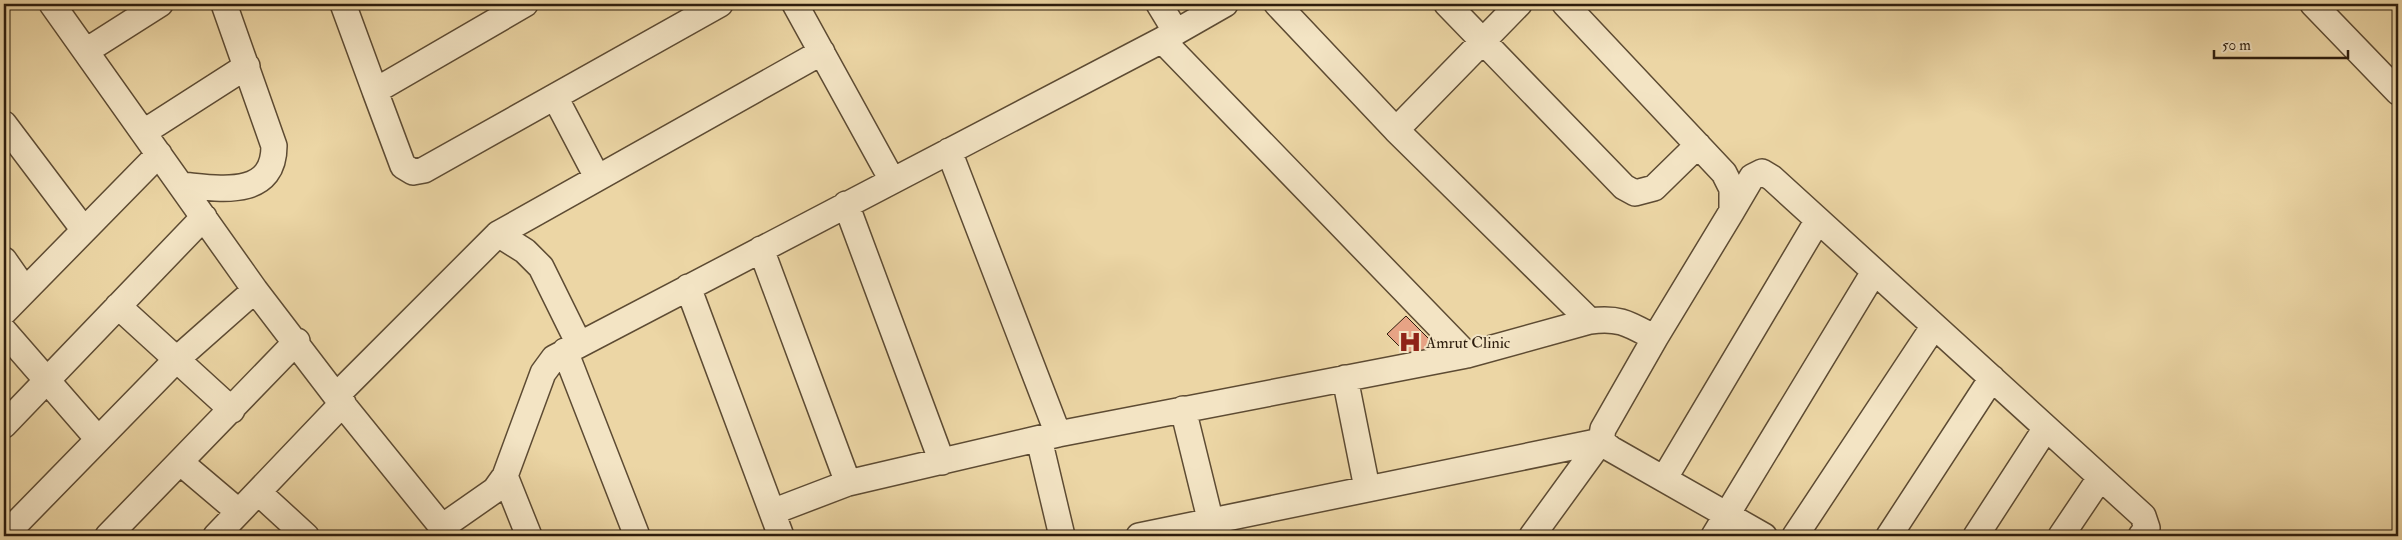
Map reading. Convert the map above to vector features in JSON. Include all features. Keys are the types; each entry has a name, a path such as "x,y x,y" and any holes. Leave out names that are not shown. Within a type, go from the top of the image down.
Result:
{"street":[{"path":"52,4 255,290 444,532 495,490 505,476 543,373 554,358 1169,36 1224,4"},
{"path":"86,51 160,4"},
{"path":"181,185 233,190 254,184 266,174 274,161 274,146 224,4"},
{"path":"343,4 404,166 413,172 424,170 720,4"},
{"path":"375,91 526,4"},
{"path":"795,4 892,180"},
{"path":"1159,4 1169,36 1467,355"},
{"path":"1277,4 1396,130 1590,321"},
{"path":"1447,4 1624,187 1635,194 1654,188 1698,145"},
{"path":"1396,130 1519,4"},
{"path":"1566,4 1724,173 1732,189 1732,211"},
{"path":"2312,4 2398,92"},
{"path":"216,536 340,400 498,234 822,52"},
{"path":"144,132 247,66"},
{"path":"555,97 597,177"},
{"path":"4,124 84,230"},
{"path":"950,150 1049,436 1062,536"},
{"path":"4,312 159,154"},
{"path":"1532,536 1602,441 1603,429 1655,338 1752,177 1762,172 1772,178 2143,516 2147,528 2141,536"},
{"path":"846,204 942,462"},
{"path":"4,425 204,217"},
{"path":"1664,479 1818,220"},
{"path":"498,234 525,251 541,267 572,347 637,536"},
{"path":"761,249 848,483"},
{"path":"4,260 25,290"},
{"path":"1714,536 1874,272"},
{"path":"688,287 782,536"},
{"path":"4,536 177,359 255,290"},
{"path":"118,306 232,410"},
{"path":"772,512 848,483 1049,436 1467,355 1590,321 1610,318 1626,322 1655,338"},
{"path":"1795,536 1934,326"},
{"path":"4,331 98,439"},
{"path":"108,536 297,342"},
{"path":"1345,378 1367,488"},
{"path":"1890,536 1992,378"},
{"path":"1183,409 1212,528"},
{"path":"1976,536 2046,428"},
{"path":"1602,441 1611,450 1764,536"},
{"path":"1139,536 1212,528 1367,488 1602,441"},
{"path":"180,462 239,512"},
{"path":"505,476 528,536"},
{"path":"2061,536 2100,478"},
{"path":"258,492 306,536"}],"building":[{"path":"1406,316 1436,346 1417,364 1387,334"}],"place":[{"name":"Amrut Clinic","path":"1410,342"}]}
